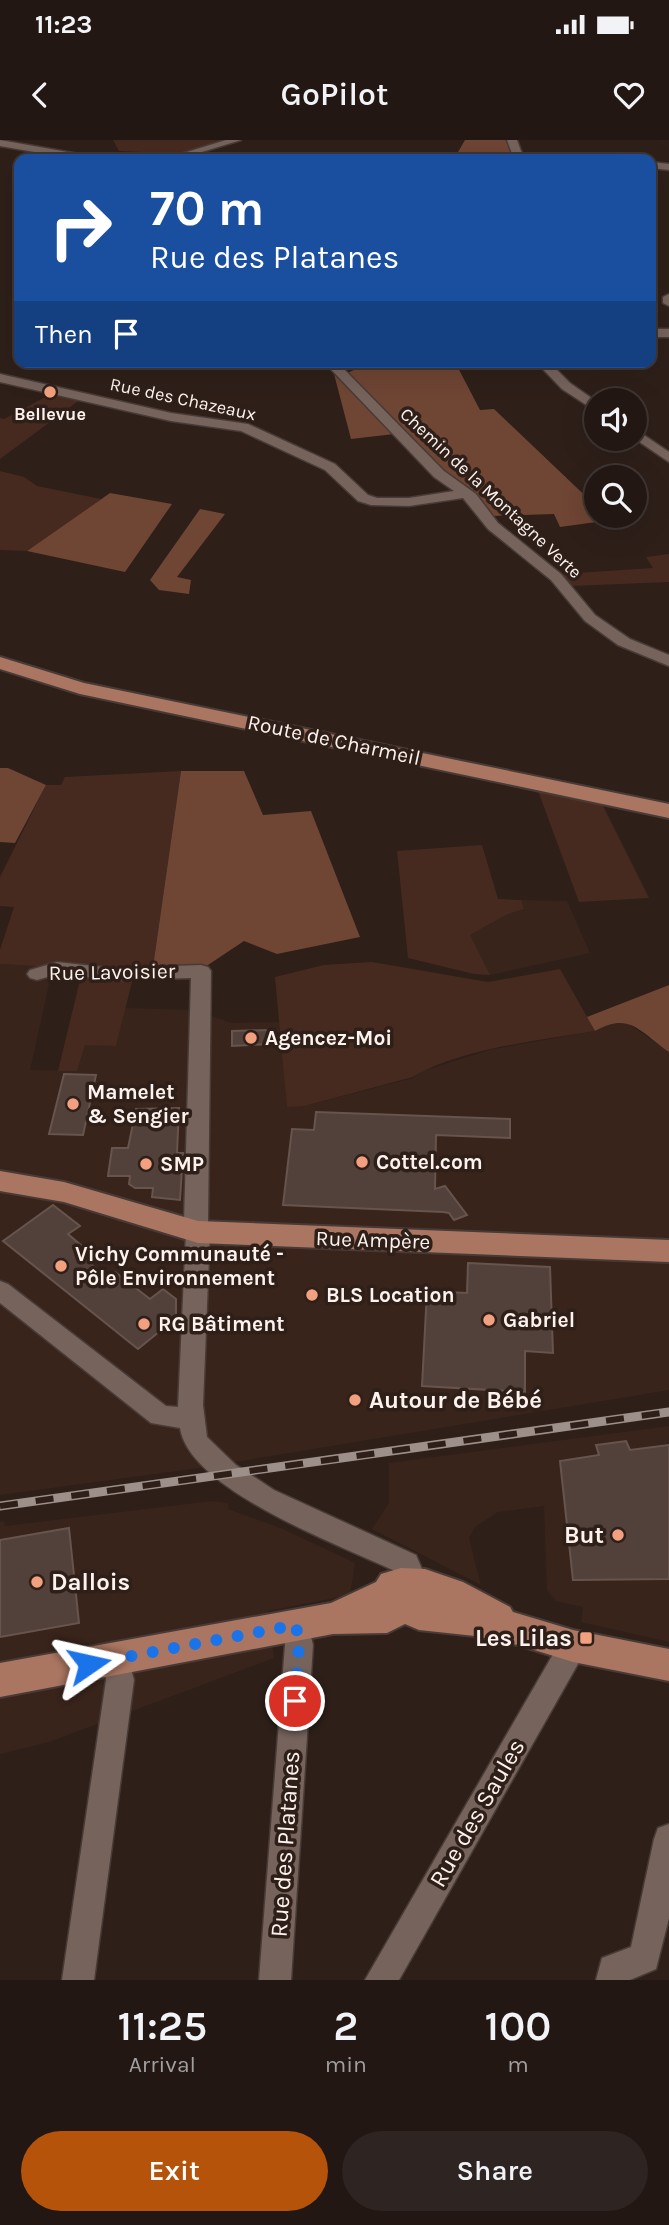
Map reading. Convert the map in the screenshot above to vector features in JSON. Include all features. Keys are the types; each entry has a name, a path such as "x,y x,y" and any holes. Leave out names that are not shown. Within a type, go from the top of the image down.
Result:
{"main road":[{"name":"Route de Charmeil","path":"0,663 80,688 669,811"},
{"name":"Rue Ampère","path":"0,1181 64,1192 198,1232 669,1251"},
{"path":"0,1680 333,1618 387,1617 404,1590 419,1614 475,1620 518,1629 573,1646 669,1665"}],"street":[{"path":"187,154 236,140"},
{"path":"0,143 74,154"},
{"path":"669,297 669,303"},
{"name":"Chemin de la Montagne Verte","path":"336,368 439,474 466,493 493,526 556,577 590,618 606,631 669,662"},
{"path":"548,368 584,399"},
{"name":"Rue des Chazeaux","path":"0,377 171,417 243,427 330,467 363,498 376,502 409,502 466,493"},
{"path":"647,442 669,458"},
{"name":"Rue Lavoisier","path":"37,974 57,968 112,974 201,971 196,1221 198,1232 190,1418"},
{"path":"0,1290 160,1416 190,1418 195,1441 228,1473 265,1497 376,1550 404,1590"},
{"name":"Rue des Platanes","path":"275,1980 299,1645 296,1625"},
{"name":"Rue des Saules","path":"381,1980 573,1646"},
{"path":"78,1980 120,1680 116,1658"},
{"path":"612,1980 614,1970 645,1958 669,1839"}],"shaded area":[{"path":"113,140 232,140 186,154 119,151"},
{"path":"465,140 507,140 514,154 457,154"},
{"path":"358,368 458,368 480,410 494,409 584,495 584,524 560,527 554,514 491,516 403,433 351,439 334,374 345,374"},
{"path":"55,392 81,399 0,459 0,418 4,419"},
{"path":"0,471 24,477 37,486 101,499 27,551 0,550"},
{"path":"110,493 172,504 125,572 27,551"},
{"path":"200,509 225,514 177,577 191,580 189,594 159,590 150,580"},
{"path":"669,554 669,582 571,586 562,574 653,568 646,557"},
{"path":"0,768 8,768 46,785 15,843 0,842"},
{"path":"181,771 153,967 112,970 0,964 0,950 14,907 0,906 0,877 46,785 61,785 65,777"},
{"path":"181,771 244,771 263,815 311,811 360,937 277,954 244,941 208,965 153,967"},
{"path":"537,788 600,800 649,898 579,902"},
{"path":"482,845 498,899 521,900 524,909 506,915 470,935 490,975 474,974 408,958 397,851"},
{"path":"521,900 567,901 590,953 490,975 470,935 506,915 524,909"},
{"path":"372,962 488,982 560,969 595,1031 476,1053 432,1067 413,1077 304,1106 287,1107 275,977 324,965"},
{"path":"0,964 53,966 30,1070 77,1071 85,1044 116,1046 125,1008 194,1010 232,1023 281,1022 287,1106 304,1106 413,1078 423,1071 489,1050 595,1031 612,1021 626,1022 669,1052 669,1390 199,1468 0,1495"},
{"path":"81,976 133,978 116,1046 85,1045 77,1071 58,1071"},
{"path":"669,985 669,1052 642,1031 626,1024 607,1025 595,1031 587,1017"},
{"path":"669,1426 669,1642 581,1622 583,1607 556,1601 547,1590 544,1506 498,1512 475,1527 469,1538 481,1585 372,1529 389,1503 389,1463"},
{"path":"212,1501 228,1503 228,1509 283,1529 355,1563 350,1595 268,1611 274,1658 49,1742 0,1754 0,1522 4,1521 5,1526"}],"building":[{"name":"Agencez-Moi","path":"270,1030 271,1044 232,1046 232,1031"},
{"name":"Mamelet & Sengier","path":"64,1074 96,1075 83,1135 49,1134"},
{"path":"179,1108 177,1153 183,1153 180,1200 152,1197 153,1188 135,1188 129,1184 130,1176 108,1176 112,1148 128,1148 136,1109"},
{"name":"Cottel.com","path":"316,1112 510,1119 510,1138 436,1135 435,1189 445,1186 467,1215 454,1220 449,1213 443,1212 283,1205 292,1129 314,1130"},
{"name":"Vichy Communauté - Pôle Environnement","path":"53,1205 80,1226 68,1234 82,1246 75,1251 108,1278 115,1272 150,1299 163,1289 176,1299 176,1318 138,1349 3,1241"},
{"name":"Gabriel","path":"468,1263 550,1267 553,1353 525,1351 525,1392 422,1386 427,1291 467,1293"},
{"name":"But","path":"626,1441 630,1450 669,1445 669,1579 573,1580 560,1461 599,1455 596,1445"},
{"name":"Dallois","path":"69,1528 79,1623 0,1637 0,1540"}],"railway":[{"path":"0,1506 669,1412"}],"place":[{"name":"Bellevue","path":"50,392"},
{"name":"Agencez-Moi","path":"251,1038"},
{"name":"Mamelet & Sengier","path":"73,1104"},
{"name":"Cottel.com","path":"362,1162"},
{"name":"SMP","path":"146,1164"},
{"name":"Vichy Communauté - Pôle Environnement","path":"61,1266"},
{"name":"BLS Location","path":"312,1295"},
{"name":"Gabriel","path":"489,1320"},
{"name":"RG Bâtiment","path":"144,1324"},
{"name":"Autour de Bébé","path":"355,1400"},
{"name":"But","path":"618,1535"},
{"name":"Dallois","path":"37,1582"},
{"name":"Les Lilas","path":"586,1638"}],"route":[{"path":"89,1664 296,1625 299,1645 295,1701"}]}
